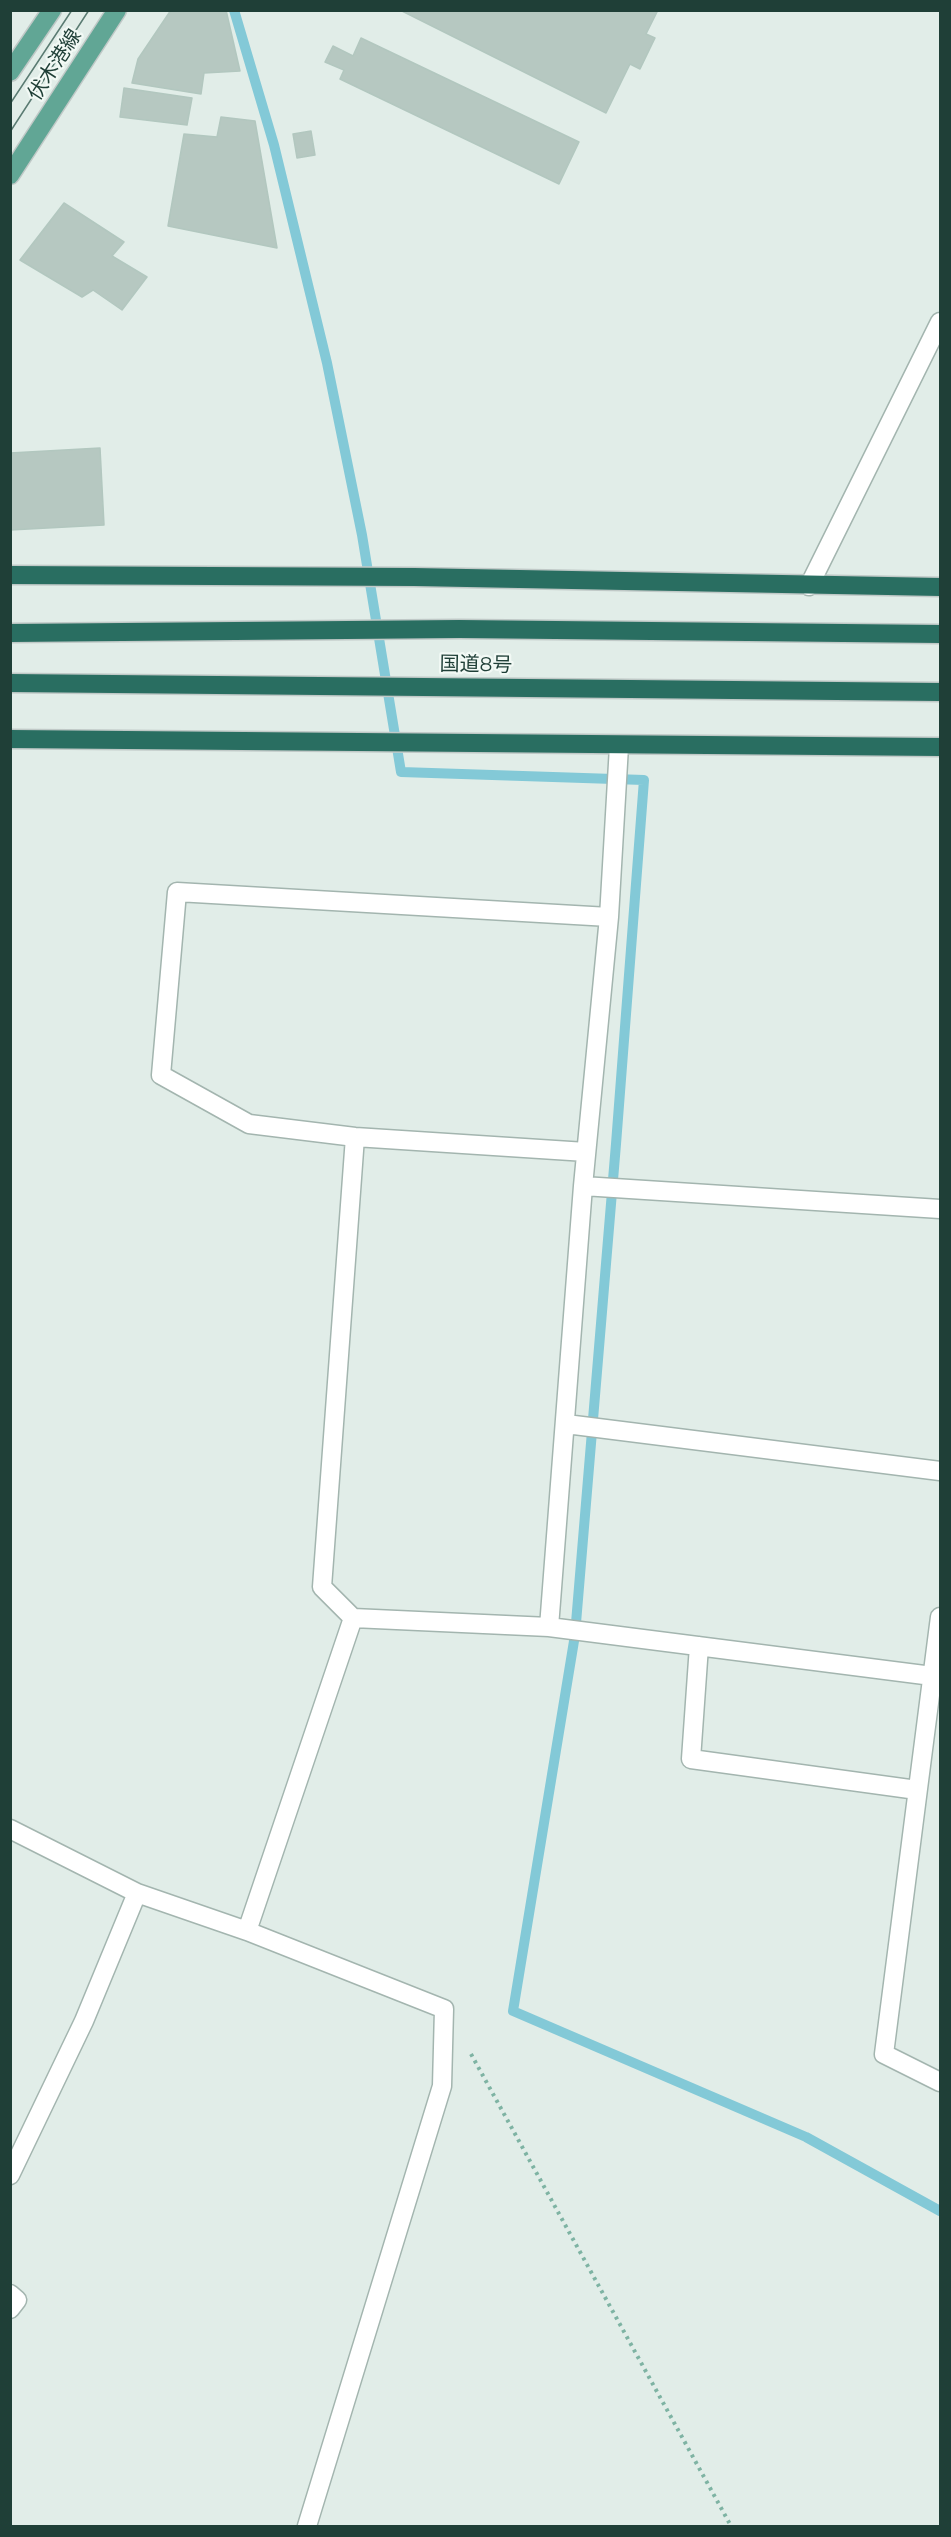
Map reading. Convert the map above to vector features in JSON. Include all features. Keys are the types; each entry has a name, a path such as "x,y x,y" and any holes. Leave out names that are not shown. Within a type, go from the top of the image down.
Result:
{"highway":[{"path":"10,575 414,577 940,587"},
{"name":"国道8号","path":"10,633 471,629 940,634"},
{"name":"国道8号","path":"10,683 940,692"},
{"path":"10,739 940,747"}],"main road":[{"name":"伏木港線","path":"10,72 52,10"},
{"name":"伏木港線","path":"10,175 117,10"}],"street":[{"path":"809,586 940,322"},
{"path":"559,1628 573,1425 583,1186 609,917 619,746"},
{"path":"586,1152 355,1137 249,1124 161,1075 177,892 609,917"},
{"path":"355,1137 322,1587 354,1618 559,1628 937,1677"},
{"path":"583,1186 940,1209"},
{"path":"573,1425 940,1471"},
{"path":"940,1617 937,1677 917,1790 884,2054 940,2082"},
{"path":"247,1931 354,1618"},
{"path":"699,1646 691,1759 917,1790"},
{"path":"10,1829 137,1893 247,1931 444,2009 442,2086 307,2526"},
{"path":"10,2175 84,2021 137,1893"},
{"path":"10,2294 17,2300 10,2309"}],"path":[{"path":"444,2009 489,2084 731,2526"}],"building":[{"path":"171,10 226,10 240,71 204,73 201,94 132,83 138,59"},
{"path":"400,10 658,10 646,34 655,38 640,69 630,64 606,113"},
{"path":"361,38 579,142 559,184 340,79 344,70 325,62 333,46 353,56"},
{"path":"124,88 192,98 187,125 120,117"},
{"path":"221,117 255,121 277,248 168,226 184,134 217,137"},
{"path":"311,131 315,155 297,158 293,134"},
{"path":"64,203 124,242 112,256 147,277 122,310 93,290 82,297 20,260"},
{"path":"100,448 104,525 10,530 10,453"}],"waterway":[{"path":"234,10 274,145 327,363 362,535 401,772 644,780 575,1635 513,2011 806,2137 940,2211"}],"tram line":[{"path":"10,104 72,10"},
{"path":"10,132 89,10"}]}
